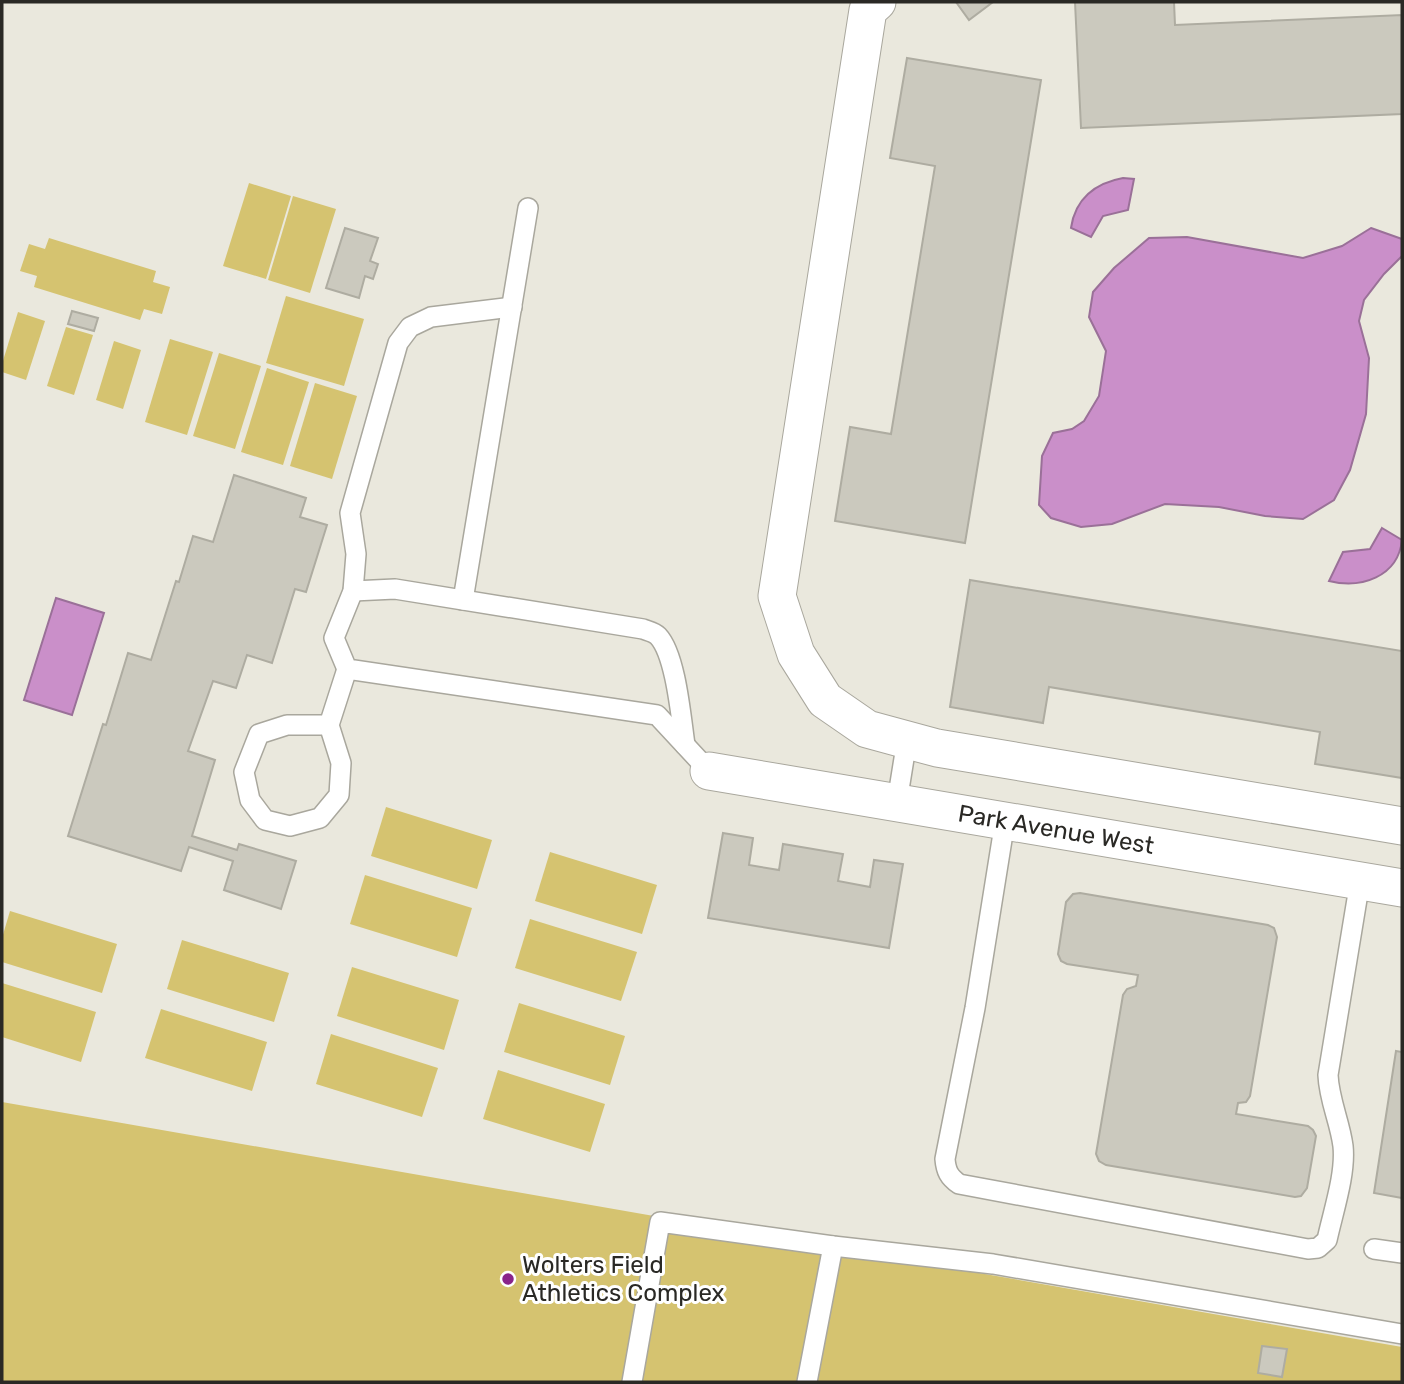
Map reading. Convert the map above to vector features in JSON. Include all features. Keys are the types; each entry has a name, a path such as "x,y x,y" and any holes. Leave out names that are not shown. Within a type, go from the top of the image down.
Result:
{"street":[{"path":"877,2 868,9 778,596 796,654 825,700 867,729 937,748 1402,826"},
{"name":"Park Avenue West","path":"697,758 897,802 1402,888"}],"lane":[{"path":"463,600 528,208"},
{"path":"329,725 287,725 259,734 244,772 250,800 265,820 290,826 320,818 339,795 341,763 329,725 347,669 334,638 353,590 356,554 350,513 398,343 410,327 431,317 512,307"},
{"path":"353,590 395,589 643,629 656,634 667,649 697,758"},
{"path":"347,669 657,715 697,758"},
{"path":"897,802 907,740"},
{"path":"1005,821 975,1008 945,1159 946,1170 951,1178 959,1184 1308,1249 1318,1248 1327,1240 1342,1170 1343,1148 1329,1091 1328,1075 1360,881"},
{"path":"632,1382 660,1223 993,1264 1402,1334"},
{"path":"807,1382 833,1246"},
{"path":"1374,1249 1402,1253"}],"shaded area":[{"path":"1123,178 1134,179 1128,210 1103,216 1091,237 1071,228 1077,209 1088,194 1095,188"},
{"path":"249,183 291,196 266,279 223,266"},
{"path":"293,196 336,209 310,293 268,280"},
{"path":"1371,228 1402,239 1402,256 1364,300 1359,321 1369,358 1366,414 1350,470 1334,500 1303,519 1265,516 1219,507 1165,504 1112,524 1081,527 1051,518 1039,505 1042,456 1053,433 1072,429 1084,421 1099,396 1106,351 1089,317 1093,292 1114,268 1149,238 1187,237 1303,258 1342,246"},
{"path":"49,238 156,271 153,282 170,287 162,314 144,309 140,320 34,287 37,276 20,271 29,244 45,249"},
{"path":"286,296 364,319 344,386 266,363"},
{"path":"18,312 45,321 26,380 2,372"},
{"path":"66,327 93,335 74,395 47,386"},
{"path":"170,339 213,352 187,435 145,422"},
{"path":"114,341 141,350 123,409 96,400"},
{"path":"219,353 261,366 235,449 193,436"},
{"path":"267,368 309,382 283,465 241,452"},
{"path":"315,383 357,396 332,479 290,466"},
{"path":"1382,528 1402,540 1399,553 1386,571 1365,581 1329,581 1343,552 1370,549"},
{"path":"56,598 104,613 72,715 24,700"},
{"path":"386,807 492,840 477,889 371,856"},
{"path":"550,852 657,885 642,934 535,901"},
{"path":"365,875 472,908 457,957 350,924"},
{"path":"10,911 117,944 102,993 2,962 2,938"},
{"path":"530,919 637,952 621,1001 515,968"},
{"path":"182,940 289,973 274,1022 167,989"},
{"path":"352,967 459,1000 444,1050 337,1016"},
{"path":"2,983 96,1012 81,1062 2,1037"},
{"path":"519,1003 625,1036 610,1085 504,1052"},
{"path":"161,1009 267,1042 252,1091 145,1058"},
{"path":"331,1034 438,1068 422,1117 316,1084"},
{"path":"498,1070 605,1104 590,1152 483,1119"},
{"name":"Wolters Field Athletics Complex","path":"2,1102 1402,1347 1402,1382 2,1382"}],"building":[{"path":"956,2 993,2 969,20"},
{"path":"1075,2 1174,2 1175,25 1402,15 1402,114 1081,128"},
{"path":"907,58 1041,80 965,543 835,521 850,427 891,434 935,166 890,158"},
{"path":"345,228 378,238 370,261 378,264 373,279 365,276 359,298 326,288"},
{"path":"72,311 98,318 94,331 68,324"},
{"path":"234,475 306,498 300,517 327,525 306,592 295,589 272,663 247,655 236,688 213,681 188,751 215,760 192,836 237,850 239,844 296,861 281,909 224,890 233,861 189,847 181,871 68,836 128,653 151,660 193,536 213,542"},
{"path":"970,580 1402,651 1402,778 1315,764 1320,732 1049,687 1043,723 950,707"},
{"path":"723,833 753,838 749,865 779,870 783,844 843,854 838,881 870,887 874,860 903,864 889,948 708,918"},
{"path":"1080,893 1274,928 1277,937 1250,1096 1246,1102 1238,1103 1236,1114 1308,1126 1313,1130 1316,1136 1307,1188 1301,1196 1106,1165 1099,1161 1096,1154 1123,995 1127,989 1136,986 1138,975 1061,961 1058,954 1066,902 1073,894"},
{"path":"1396,1051 1402,1052 1402,1198 1374,1193"},
{"path":"1262,1346 1287,1349 1282,1377 1258,1373"}],"place":[{"name":"Wolters Field Athletics Complex","path":"508,1279"}]}
